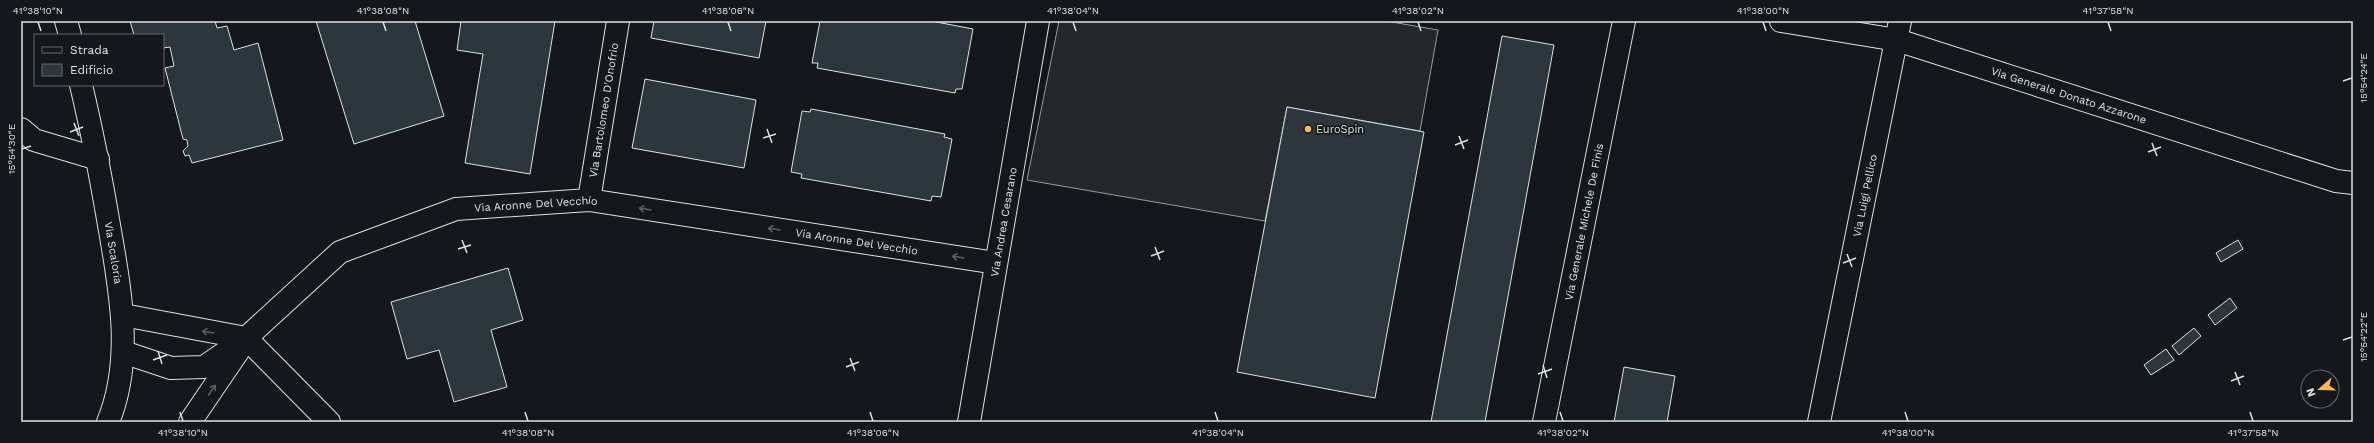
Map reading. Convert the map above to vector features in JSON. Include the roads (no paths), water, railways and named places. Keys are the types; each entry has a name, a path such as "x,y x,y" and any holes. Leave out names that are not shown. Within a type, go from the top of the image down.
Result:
{"street":[{"path":"66,21 70,34"},
{"name":"Via Bartolomeo D'Onofrio","path":"589,200 618,21"},
{"name":"Via Andrea Cesarano","path":"969,422 1038,21"},
{"name":"Via Generale Michele De Finis","path":"1544,422 1624,21"},
{"name":"Via Generale Donato Azzarone","path":"1781,21 1898,31 2336,181 2353,183"},
{"name":"Via Luigi Pellico","path":"1819,422 1898,31"},
{"name":"Via Scaloria","path":"81,86 98,159 123,315 123,352 119,385 108,422"},
{"path":"21,129 34,140 98,159"},
{"name":"Via Aronne Del Vecchio","path":"123,352 171,368 204,367 246,338 340,252 456,209 589,200 996,263"},
{"path":"123,315 246,338 329,422"},
{"path":"190,422 246,338"}],"place":[{"name":"EuroSpin","path":"1308,129"}]}
